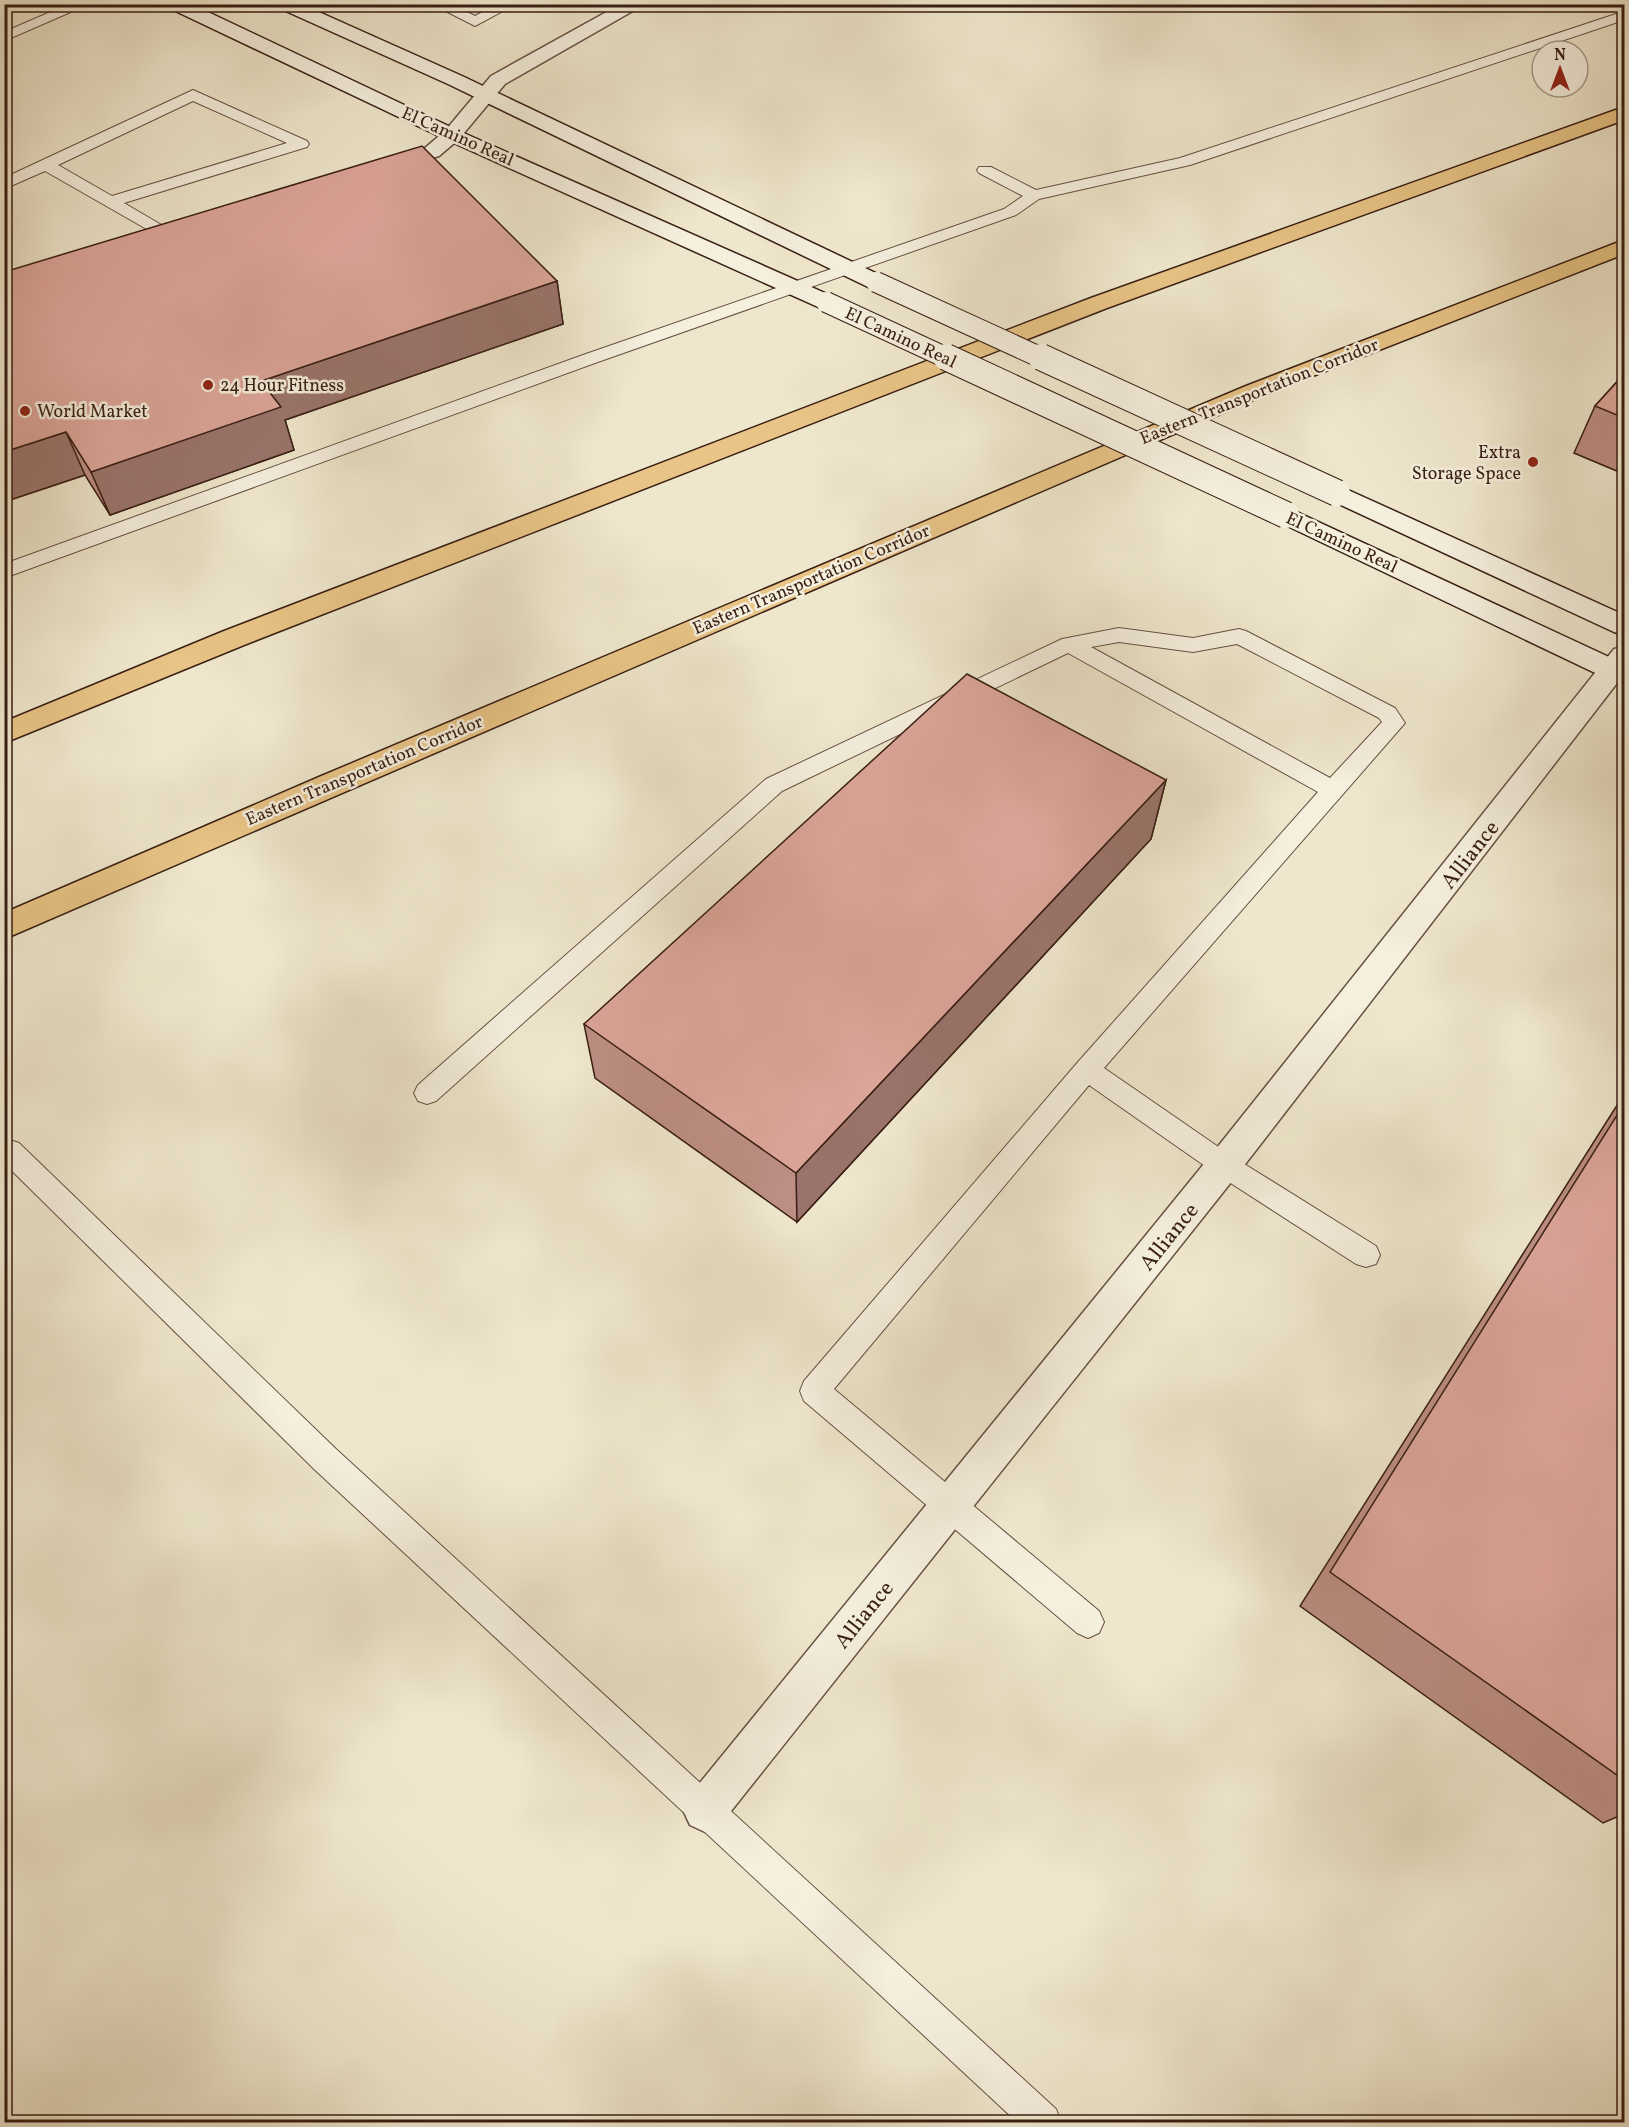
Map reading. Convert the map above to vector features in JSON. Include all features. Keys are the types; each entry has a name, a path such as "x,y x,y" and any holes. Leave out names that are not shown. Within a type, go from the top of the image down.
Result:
{"highway":[{"path":"4,733 234,638 1088,307 1624,113"},
{"name":"Eastern Transportation Corridor","path":"4,927 329,785 1243,395 1624,246"}],"main road":[{"name":"El Camino Real","path":"175,4 452,135 794,287 1621,667"},
{"name":"El Camino Real","path":"285,4 485,95 876,282 1624,626"},
{"path":"367,172 432,152 452,135 498,80 636,4"},
{"name":"Alliance","path":"705,1810 1621,667"}],"lane":[{"path":"4,37 82,4"},
{"path":"439,4 475,22 509,4"},
{"path":"4,571 252,479 1010,212 1034,195 1184,162 1616,18"},
{"path":"4,184 193,95 301,144 111,202"},
{"path":"46,165 169,232 143,241"},
{"path":"985,170 1034,195"},
{"path":"426,1093 774,785 1069,644 1119,635 1193,645 1239,636 1387,712 1395,723 1333,790 1087,1071 814,1391 1088,1622"},
{"path":"1069,644 1333,790"},
{"path":"1087,1071 1224,1165 1366,1255"},
{"path":"10,1151 325,1459 1042,2122"}],"building":[{"name":"24 Hour Fitness","path":"422,146 557,281 261,381 281,407 91,472 66,432 4,452 4,272"},
{"path":"1624,374 1624,418 1595,406"},
{"path":"967,674 1166,780 796,1173 584,1024"},
{"path":"1624,1104 1624,1780 1330,1572"}],"place":[{"name":"24 Hour Fitness","path":"208,385"},
{"name":"World Market","path":"25,411"},
{"name":"Extra Storage Space","path":"1533,462"}]}
